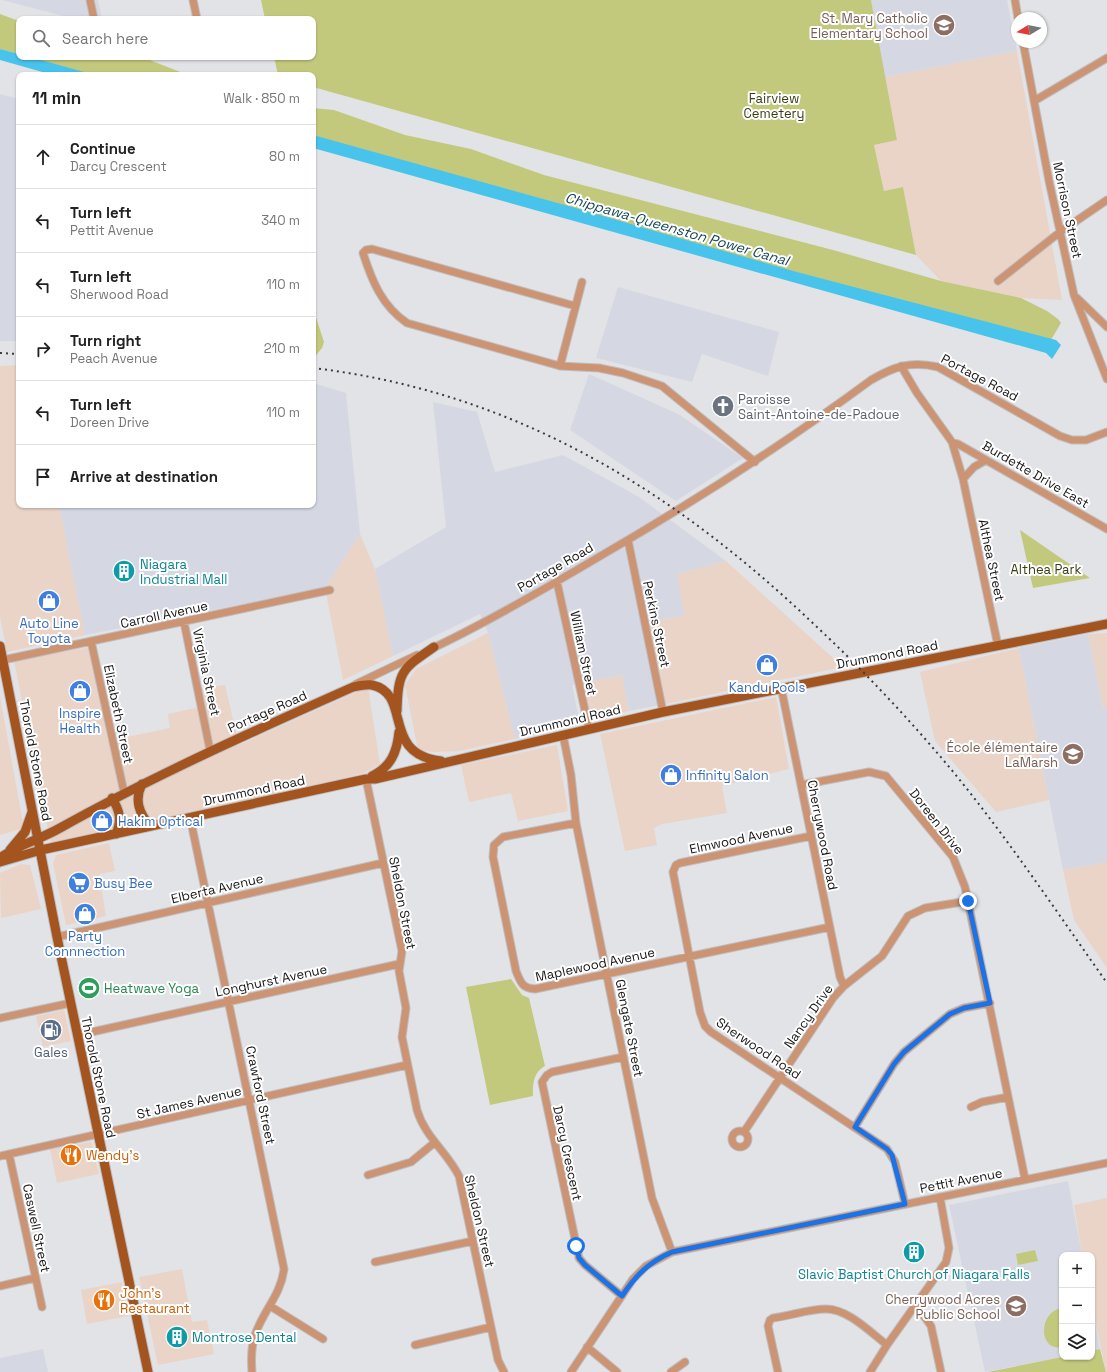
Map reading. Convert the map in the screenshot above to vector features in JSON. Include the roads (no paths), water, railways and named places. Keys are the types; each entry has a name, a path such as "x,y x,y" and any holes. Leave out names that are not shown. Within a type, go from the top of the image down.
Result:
{"main road":[{"name":"Drummond Road","path":"40,850 366,779 375,779 446,761 781,687 1107,624"},
{"name":"Thorold Stone Road","path":"0,646 57,938 148,1372"},
{"path":"434,648 405,669 400,678 397,712 400,729 404,740 415,753 422,758 446,761"},
{"path":"353,687 371,684 386,693 397,712"},
{"name":"Portage Road","path":"0,858 8,852 38,840 112,798 210,750 353,687"},
{"path":"366,779 382,771 392,760 398,746 400,729"},
{"path":"142,784 138,791 138,805 143,817 150,826"},
{"path":"112,798 119,810 120,817 120,825 116,834"},
{"path":"8,852 25,832 32,810"},
{"path":"0,862 40,850"}],"street":[{"path":"90,0 93,16"},
{"path":"193,0 196,16"},
{"path":"1015,0 1017,12"},
{"name":"Morrison Street","path":"1024,48 1060,232 1074,295 1107,379"},
{"path":"1034,101 1107,58"},
{"path":"998,281 1060,232 1107,200"},
{"path":"575,306 372,249 366,250 363,253 380,297 395,314 407,323 560,366 599,368 623,373 662,386 755,462"},
{"path":"560,366 582,282"},
{"path":"1074,295 1107,327"},
{"name":"Portage Road","path":"353,687 434,648 557,582 628,540 755,462 886,371 901,366 922,364 938,367 1049,429 1072,440 1086,440 1107,432"},
{"name":"Althea Street","path":"901,366 917,393 952,442 963,479 998,646"},
{"name":"Burdette Drive East","path":"952,442 1107,529"},
{"path":"963,479 974,467 986,460"},
{"name":"Perkins Street","path":"628,540 663,712"},
{"name":"William Street","path":"557,582 588,729"},
{"name":"Carroll Avenue","path":"3,660 330,590"},
{"name":"Virginia Street","path":"184,622 210,750"},
{"name":"Elizabeth Street","path":"91,641 124,792"},
{"name":"Cherrywood Road","path":"781,687 840,977 844,986"},
{"name":"Glengate Street","path":"563,735 571,775 576,823 652,1198 672,1252"},
{"name":"Doreen Drive","path":"801,785 869,772 886,776 952,857 965,887 1025,1179"},
{"name":"Sheldon Street","path":"366,779 402,951 399,964 400,980 406,1008 402,1037 407,1066 420,1120 434,1143 454,1166 459,1176 498,1360 504,1372"},
{"name":"Crawford Street","path":"190,817 284,1269 282,1283 256,1333 251,1355 252,1372"},
{"name":"Maplewood Avenue","path":"576,823 503,837 494,845 493,857 516,971 522,986 527,989 535,989 830,927"},
{"name":"Elmwood Avenue","path":"676,866 680,863 811,836"},
{"name":"Elberta Avenue","path":"57,938 208,902 383,863"},
{"name":"Sherwood Road","path":"676,866 673,872 700,1012 705,1026 887,1149 892,1155 905,1204"},
{"name":"Nancy Drive","path":"744,1132 833,998 844,986 882,956 908,916 925,908 968,901"},
{"name":"Longhurst Avenue","path":"78,1035 399,964"},
{"path":"0,1018 71,1003"},
{"path":"855,1127 894,1064 904,1052 950,1014 964,1008 990,1003"},
{"name":"Darcy Crescent","path":"622,1296 585,1265 579,1258 542,1082 547,1075 552,1072 623,1057"},
{"name":"St James Avenue","path":"0,1156 407,1066"},
{"path":"971,1108 982,1102 1008,1098"},
{"path":"368,1175 411,1162 434,1143"},
{"name":"Caswell Street","path":"9,1154 42,1307"},
{"name":"Pettit Avenue","path":"571,1372 633,1279 646,1266 657,1258 672,1252 1107,1163"},
{"path":"870,1372 887,1345 946,1262 949,1248 940,1197"},
{"path":"375,1262 473,1241"},
{"path":"0,1286 35,1278"},
{"path":"916,1305 932,1326 941,1372"},
{"path":"270,1306 324,1339"},
{"path":"778,1372 768,1326 770,1320 774,1318 817,1310 835,1310 864,1327 887,1345"},
{"path":"415,1345 491,1327"},
{"path":"587,1347 617,1372"},
{"path":"670,1372 685,1362"}],"water":[{"path":"0,49 16,53 16,60 41,60 84,72 42,72 0,60"},
{"name":"Chippawa-Queenston Power Canal","path":"316,136 572,207 793,271 1056,340 1061,345 1052,359 1046,353 316,149"}],"railway":[{"path":"0,353 16,354"},
{"path":"316,368 387,380 457,399 524,424 587,455 648,491 707,533 763,578 818,628 870,679 919,732 971,794 1031,874 1107,983"}],"place":[{"name":"St. Mary Catholic Elementary School","path":"944,25"},
{"name":"Paroisse Saint-Antoine-de-Padoue","path":"723,406"},
{"name":"Niagara Industrial Mall","path":"124,571"},
{"name":"Auto Line Toyota","path":"49,601"},
{"name":"Kandu Pools","path":"767,665"},
{"name":"Inspire Health","path":"80,691"},
{"name":"École élémentaire LaMarsh","path":"1073,754"},
{"name":"Infinity Salon","path":"671,775"},
{"name":"Hakim Optical","path":"102,821"},
{"name":"Busy Bee","path":"79,883"},
{"name":"Party Connnection","path":"85,914"},
{"name":"Heatwave Yoga","path":"89,988"},
{"name":"Gales","path":"51,1030"},
{"name":"Wendy's","path":"71,1155"},
{"name":"Slavic Baptist Church of Niagara Falls","path":"914,1252"},
{"name":"John's Restaurant","path":"104,1300"},
{"name":"Cherrywood Acres Public School","path":"1016,1306"},
{"name":"Montrose Dental","path":"177,1337"}],"park label":[{"name":"Fairview Cemetery","path":"774,106"},
{"name":"Althea Park","path":"1046,569"}]}
